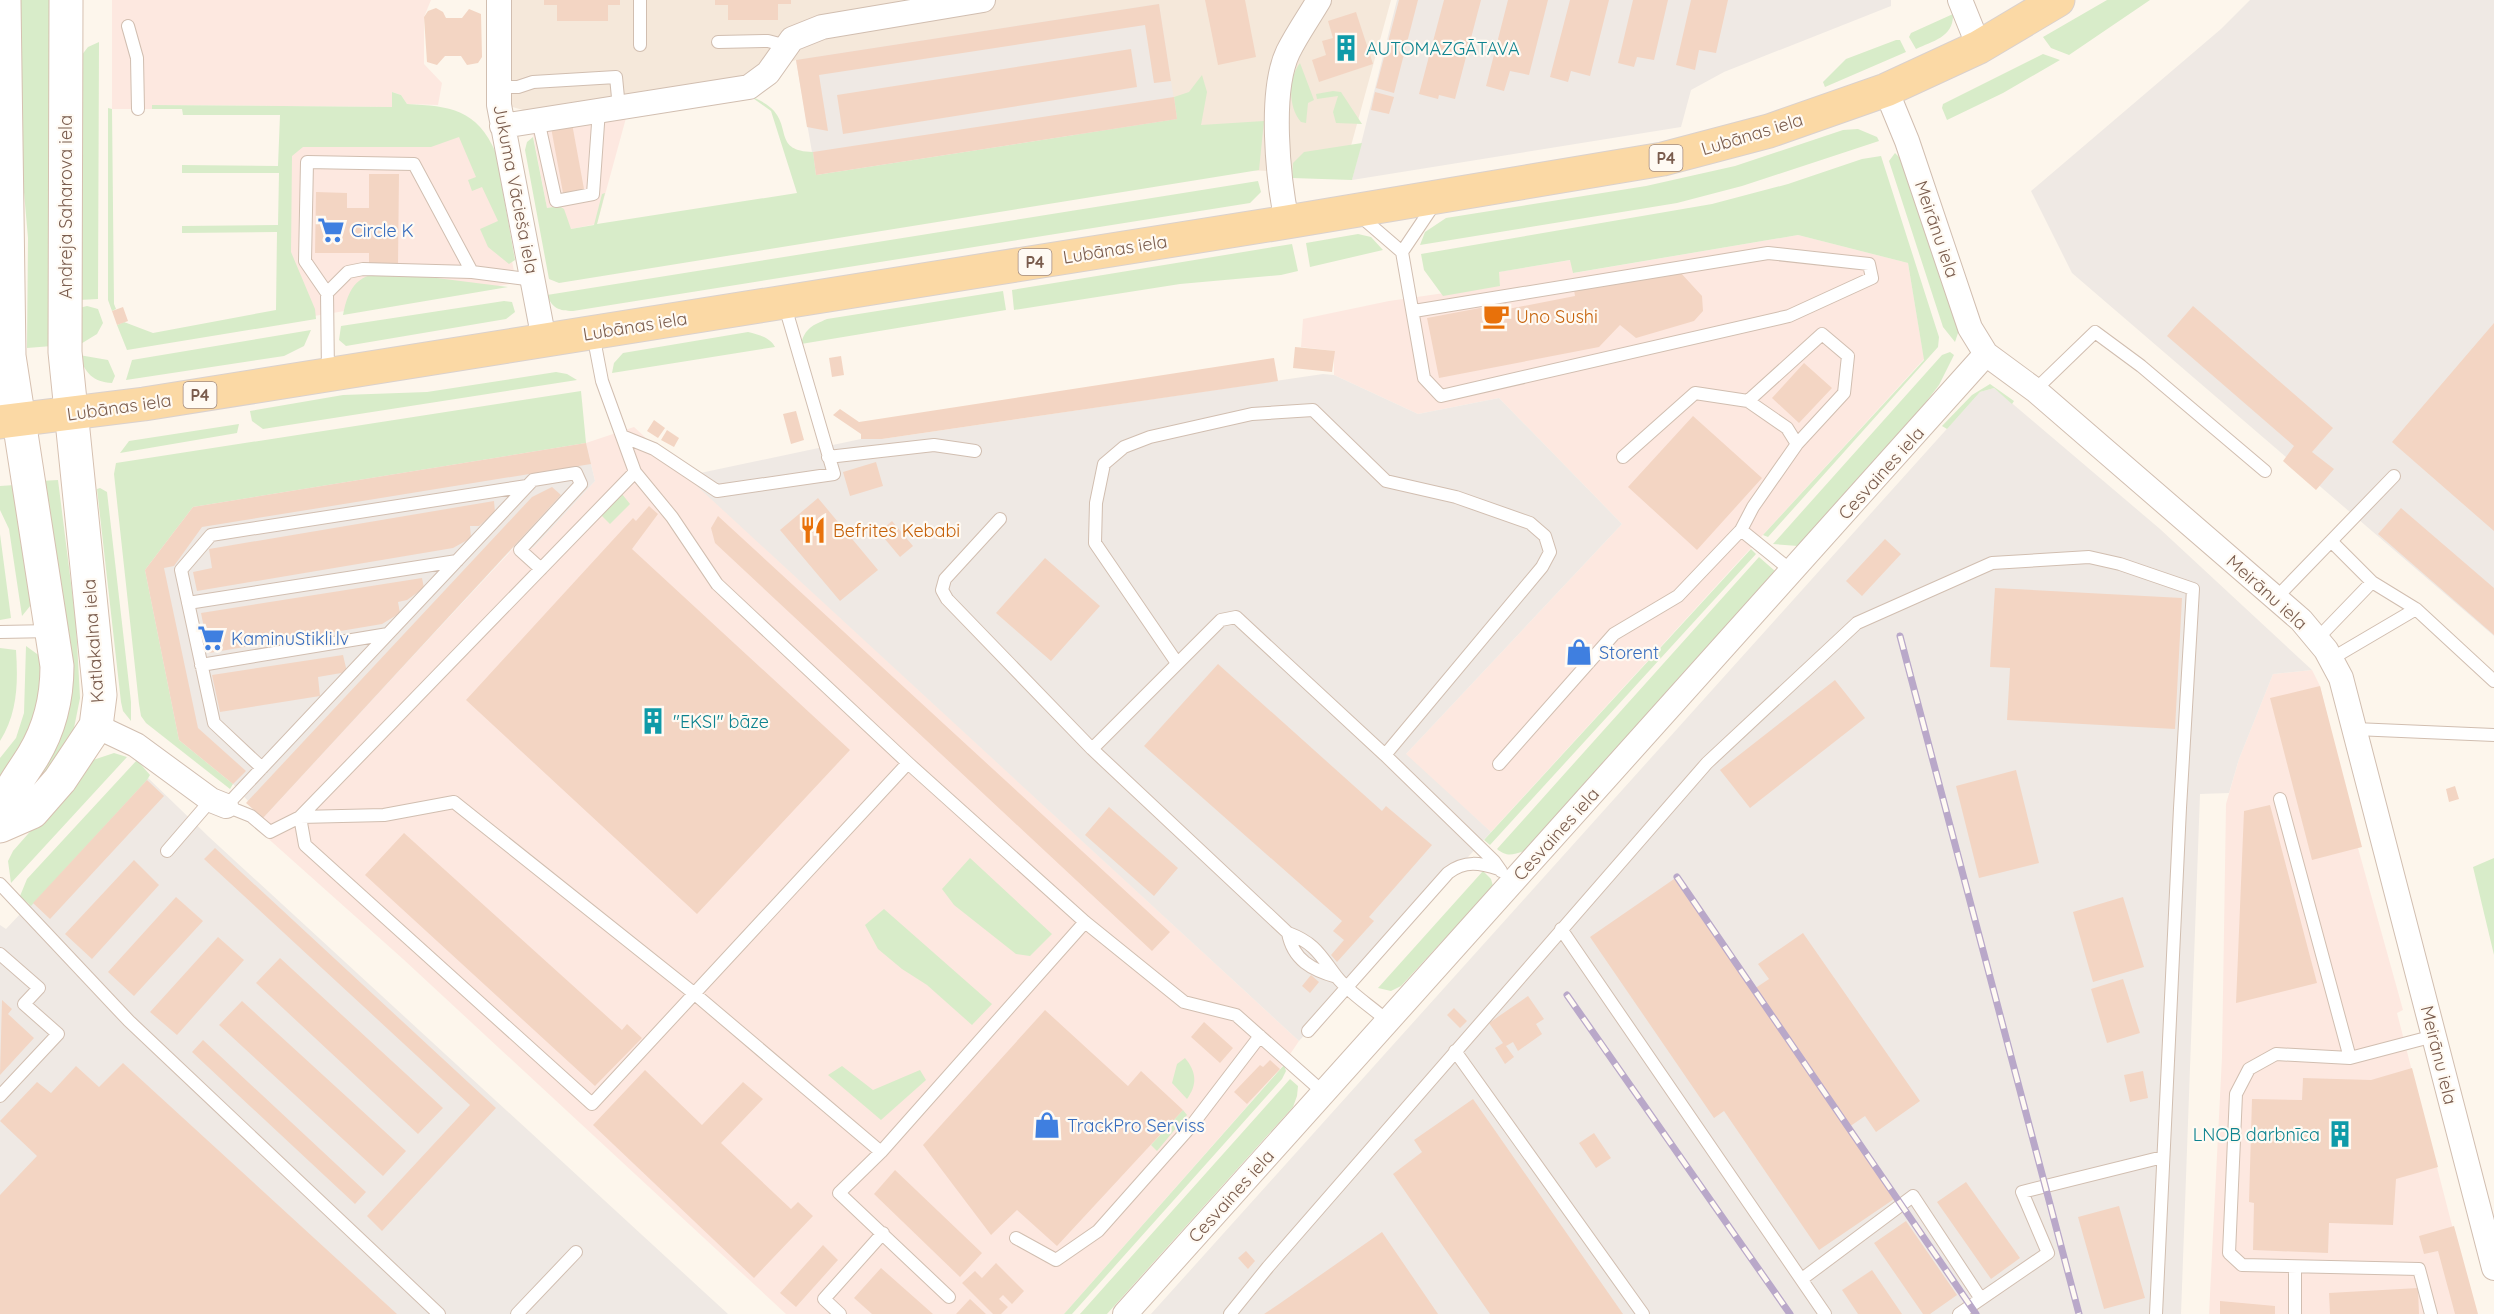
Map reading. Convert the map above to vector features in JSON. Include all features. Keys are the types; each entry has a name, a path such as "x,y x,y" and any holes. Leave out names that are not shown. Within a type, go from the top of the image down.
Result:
{"main road":[{"name":"Lubānas iela","path":"9,421 125,408 1287,222 1663,159 1769,131 1886,90 1979,47 2058,0"}],"street":[{"path":"4,0 9,421"},
{"name":"Andreja Saharova iela","path":"66,0 65,352 71,414"},
{"name":"Jukuma Vācieša iela","path":"499,0 498,87 502,126 544,340"},
{"path":"502,126 748,87 768,73 792,39 822,27 983,0"},
{"path":"1287,222 1282,198 1277,89 1288,53 1319,0"},
{"path":"1960,0 1979,47"},
{"name":"Meirānu iela","path":"1886,90 1907,141 1970,328 1986,354 2035,390 2301,620 2331,659 2341,678 2494,1268"},
{"name":"Cesvaines iela","path":"1125,1314 1324,1093 1506,875 1793,572 1986,354"},
{"name":"Katlakalna iela","path":"0,826 32,812 76,759 96,726 100,695 99,669 71,414"},
{"name":"Katlakalna iela","path":"0,818 9,791 34,754 51,718 57,690 53,631 9,421"},
{"path":"96,726 157,758 219,803"}],"lane":[{"path":"640,0 640,45"},
{"path":"128,26 137,58 138,109"},
{"path":"718,42 768,41 787,46"},
{"path":"498,87 519,87 533,82 616,77 593,195 556,201 538,120"},
{"path":"328,374 327,293 305,261 307,162 414,164 472,272"},
{"path":"1402,252 1439,197"},
{"path":"1354,211 1402,252 1424,378 1441,396 1789,316 1872,278 1869,264 1768,253 1414,311"},
{"path":"327,293 348,272 363,269 472,272 534,280"},
{"path":"622,436 654,449 717,491 834,474 784,302"},
{"path":"2035,390 2095,332 2141,366 2265,471"},
{"path":"593,333 602,381 635,472 672,517 717,584 908,763 1085,922 1184,1002 1236,1015 1324,1093"},
{"path":"1499,764 1614,634 1678,596 1741,530 1753,507 1797,444 1844,393 1848,356 1822,334 1748,401"},
{"path":"1623,457 1695,393 1748,401 1787,428 1797,444"},
{"path":"1177,663 1095,543 1096,503 1104,464 1124,447 1150,437 1252,414 1313,410 1386,482 1456,497 1530,523 1545,536 1550,552 1542,567 1385,755"},
{"path":"828,457 934,445 975,451"},
{"path":"219,803 251,816 270,832 300,817 635,472"},
{"path":"167,851 219,803 262,768 533,480 576,473 581,484 520,550 541,569"},
{"path":"2276,598 2394,476"},
{"path":"262,768 214,723 201,665 181,570 211,535 527,486"},
{"path":"1000,519 945,579 942,590 947,599 1092,749 1288,933 1301,938 1326,959 1337,977 1386,1020"},
{"path":"1741,530 1793,572"},
{"path":"2331,541 2372,582 2416,609 2494,681"},
{"path":"1231,1314 1268,1267 1707,763 1857,623 1992,562 2089,557 2120,564 2193,589 2180,796 2156,1314"},
{"path":"188,603 457,561"},
{"path":"2317,639 2372,582"},
{"path":"2331,659 2416,609"},
{"path":"1092,749 1221,620 1236,617 1241,625 1385,755 1506,875"},
{"path":"0,632 53,631"},
{"path":"201,665 388,634"},
{"path":"2355,729 2494,735"},
{"path":"300,817 305,845 592,1104 696,995 908,763"},
{"path":"2280,799 2350,1058"},
{"path":"300,817 384,815 454,802 696,995 881,1152"},
{"path":"1308,1031 1448,873 1457,866 1471,863 1506,875"},
{"path":"0,884 129,1021 439,1314"},
{"path":"948,1297 839,1193 881,1152 1085,922"},
{"path":"1561,929 1825,1314"},
{"path":"0,954 39,988 24,1004 58,1034 0,1096"},
{"path":"1016,1238 1056,1260 1098,1231 1192,1125 1260,1036"},
{"path":"2431,1314 2419,1269 2242,1265 2229,1253 2236,1094 2249,1069 2276,1054 2350,1058 2434,1036"},
{"path":"1455,1051 1644,1314"},
{"path":"1959,1314 2048,1253 2022,1192 2163,1157"},
{"path":"1802,1279 1913,1196 1981,1299"},
{"path":"840,1314 824,1299 883,1233"},
{"path":"517,1314 576,1252"},
{"path":"2295,1267 2295,1314"}],"shaded area":[{"path":"112,0 431,0 424,17 424,64 442,83 438,105 407,104 401,95 392,92 392,107 153,105 152,109 112,109"},
{"path":"488,0 1391,0 1343,175 1195,167 796,60 747,76 539,112 523,110 509,106"},
{"path":"1397,0 1891,0 1891,6 1724,72 1691,90 1681,127 1352,180"},
{"path":"2250,0 2494,0 2494,636 2072,273 2031,191 2221,29"},
{"path":"1159,4 1177,119 816,175 796,60"},
{"path":"626,118 597,224 571,229 559,206 547,208 532,129"},
{"name":"Circle K","path":"469,127 499,188 516,283 308,317 285,255 284,151 314,129"},
{"name":"Storent","path":"1798,235 1908,263 1924,359 1491,832 1405,755 1622,524 1499,398 1418,414 1334,375 1334,351 1301,347 1303,319 1389,301 1500,285 1498,272 1571,260 1574,273"},
{"path":"1323,374 1334,375 1418,414 1499,398 1622,524 1406,754 1491,832 1299,1041 686,476 861,439 882,439"},
{"path":"1994,388 2160,529 2312,670 2273,674 2239,759 2229,793 2200,794 2181,1314 1151,1314 1980,392"},
{"path":"634,427 1299,1041 1280,1069 1064,1314 786,1314 403,959 254,826 523,538 533,548 595,481 586,443"},
{"path":"586,443 595,481 533,548 522,538 263,818 233,784 179,740 145,570 193,507"},
{"path":"2312,670 2320,686 2358,848 2403,1010 2397,1013 2475,1314 2209,1314 2222,1057 2226,804 2239,759 2273,674"},
{"path":"148,778 209,837 728,1314 0,1314 0,925 6,929"}],"green space":[{"path":"18,0 52,0 52,346 27,348 28,238 18,124"},
{"path":"2107,0 2150,0 2069,55 2051,48 2043,37"},
{"path":"1953,14 1950,28 1946,33 1916,49 1909,37 1911,33"},
{"path":"1900,40 1906,52 1825,87 1823,82 1846,59"},
{"path":"99,42 98,299 79,300 81,56 88,47"},
{"path":"2043,54 2060,60 2003,93 1947,120 1942,108 1943,104"},
{"path":"1300,63 1314,100 1308,103 1306,123 1301,122 1297,116 1291,93 1293,77"},
{"path":"1202,75 1207,92 1201,125 1264,121 1259,170 559,283 549,279 525,150 527,142 533,137 547,208 559,206 564,209 571,229 594,225 602,194 605,193 597,224 797,193 771,111 750,96 767,104 777,115 788,143 801,151 813,152 816,175 1177,119 1174,97 1189,92"},
{"path":"392,92 401,95 407,104 436,106 460,113 480,127 496,153 515,260 509,264 488,247 480,229 498,221 482,187 472,191 468,180 476,177 459,137 431,147 303,147 292,156 291,252 315,309 316,319 127,350 117,325 124,322 153,333 276,310 277,232 182,233 182,226 278,225 279,173 182,173 182,165 278,166 280,115 183,115 182,109 152,109 152,105 392,107"},
{"path":"1341,92 1362,124 1336,123 1333,112 1338,96 1317,99 1316,94"},
{"path":"108,108 112,109 114,304 116,309 112,311 108,300"},
{"path":"1858,129 1877,137 1879,141 1742,186 1677,203 1420,245 1425,232 1446,218 1646,186 1735,166 1843,130"},
{"path":"1362,143 1352,180 1292,178 1293,163 1304,152"},
{"path":"1895,153 1902,160 1959,330 1955,342 1943,327 1889,161"},
{"path":"1881,156 1939,337 1938,347 1768,537 1763,535 1924,360 1908,263 1798,235 1573,273 1570,260 1499,272 1500,286 1443,296 1424,270 1421,254 1712,204 1788,184 1862,159"},
{"path":"1258,181 1261,192 1250,203 573,311 557,308 547,295"},
{"path":"1358,234 1371,237 1383,250 1310,267 1306,243"},
{"path":"1292,244 1298,271 1281,275 1180,284 1014,310 1012,290"},
{"path":"389,272 508,287 343,315 348,296 357,283 370,275"},
{"path":"1003,291 1006,310 801,344 810,328 827,319"},
{"path":"504,301 512,302 515,312 506,319 346,346 339,340 341,326"},
{"path":"87,306 98,309 103,323 97,334 79,345 79,308"},
{"path":"311,330 304,346 284,356 126,380 132,360"},
{"path":"748,332 760,335 775,347 612,373 614,363 623,353"},
{"path":"1950,352 1954,355 1939,385 1919,411 1798,546 1773,544 1942,355"},
{"path":"79,355 108,360 115,376 112,383 100,381 91,375 84,367"},
{"path":"556,372 567,374 577,380 263,429 252,421 250,411 343,395 427,392"},
{"path":"1990,384 2014,401 2012,404 1994,388 1980,392 1947,429 1942,426 1972,395"},
{"path":"581,391 586,443 193,507 145,570 179,740 233,784 230,789 146,723 141,716 139,704 114,474 116,463"},
{"path":"239,424 237,433 120,453 129,441"},
{"path":"58,480 76,623 80,698 74,728 63,753 30,796 21,794 54,744 40,481"},
{"path":"15,485 35,600 22,616 9,529 0,510 0,486"},
{"path":"100,488 107,492 131,702 131,721 123,711 121,702 97,489"},
{"path":"622,494 630,504 610,524 601,515"},
{"path":"0,534 11,618 0,620"},
{"path":"1751,549 1756,554 1490,845 1484,840"},
{"path":"1759,557 1775,571 1524,851 1510,855 1497,849"},
{"path":"26,646 44,659 37,722 0,781 0,758 16,738 24,713"},
{"path":"0,648 16,650 17,674 14,708 0,741"},
{"path":"114,753 127,757 11,883 8,861 13,851 93,760"},
{"path":"137,760 150,775 147,780 31,906 20,896 27,879"},
{"path":"970,858 1052,934 1030,956 1016,954 954,905 942,889"},
{"path":"2494,858 2494,955 2473,867"},
{"path":"1483,871 1491,879 1493,886 1401,986 1391,991 1378,988"},
{"path":"884,909 992,1004 972,1025 927,985 902,969 878,949 865,925"},
{"path":"1185,1058 1192,1068 1194,1078 1193,1088 1187,1099 1172,1083 1177,1064"},
{"path":"1284,1065 1286,1071 1282,1079 1072,1314 1064,1314"},
{"path":"842,1066 873,1090 920,1070 926,1080 881,1120 828,1075"},
{"path":"1290,1079 1298,1086 1293,1107 1107,1314 1080,1314"},
{"path":"1183,1110 1187,1115 1157,1151 1151,1145"}],"building":[{"path":"544,0 620,0 620,5 608,5 608,21 557,21 557,5 544,5"},
{"path":"715,0 791,0 791,4 778,4 778,20 728,20 728,5 715,5"},
{"path":"1205,0 1245,0 1256,57 1218,65"},
{"path":"1399,0 1418,0 1394,93 1376,88"},
{"path":"1444,0 1481,0 1455,99 1439,95 1438,99 1419,94"},
{"path":"1508,0 1548,0 1529,75 1510,71 1504,91 1486,86"},
{"path":"1570,0 1609,0 1590,76 1571,71 1568,82 1550,77"},
{"path":"1633,0 1668,0 1654,60 1637,57 1634,67 1618,63"},
{"path":"1691,0 1728,0 1716,53 1699,50 1695,70 1676,65"},
{"path":"1159,4 1171,81 1154,83 1145,25 819,75 828,131 807,127 796,60"},
{"path":"436,8 443,12 446,18 462,18 469,9 481,14 482,57 478,63 467,65 461,56 445,56 437,65 427,62 424,17 428,11"},
{"name":"AUTOMAZGĀTAVA","path":"1356,12 1373,64 1319,82 1312,60 1326,55 1322,41 1333,38 1328,21"},
{"path":"1131,49 1137,87 843,134 837,95"},
{"path":"1375,92 1394,97 1389,114 1371,110"},
{"path":"1174,97 1177,119 816,175 813,152"},
{"path":"571,118 584,189 563,193 550,122"},
{"path":"369,174 399,174 398,266 369,265 369,253 315,253 316,192 347,193 347,208 369,208"},
{"path":"1680,272 1702,296 1703,311 1694,321 1636,338 1620,325 1599,347 1439,378 1427,318 1506,303 1508,309 1575,296 1574,290"},
{"path":"2193,306 2333,428 2312,452 2334,469 2316,490 2283,461 2294,446 2167,336"},
{"path":"123,307 128,321 117,325 112,311"},
{"path":"2494,323 2494,531 2392,442"},
{"path":"1295,347 1335,351 1332,372 1293,368"},
{"path":"841,356 844,375 832,377 829,358"},
{"path":"1274,358 1278,381 882,439 861,439 861,434 833,415 840,409 859,422"},
{"path":"1804,363 1832,388 1799,423 1772,398"},
{"path":"796,411 804,440 791,444 783,414"},
{"path":"1693,416 1762,478 1697,550 1628,487"},
{"path":"654,420 665,428 658,438 647,431"},
{"path":"667,430 679,438 674,447 661,440"},
{"path":"586,443 591,464 202,527 174,566 164,568 198,728 246,771 233,784 179,740 145,570 193,507"},
{"path":"876,462 883,486 850,496 843,472"},
{"path":"552,487 561,495 263,818 246,803 532,497"},
{"path":"818,498 878,570 840,601 780,530"},
{"path":"494,501 495,512 479,526 470,526 471,538 453,548 197,591 193,572 212,568 209,549"},
{"name":"\"EKSI\" bāze","path":"649,506 658,514 632,549 850,750 697,914 466,700 633,518 636,521"},
{"path":"2401,508 2494,588 2494,635 2378,534"},
{"path":"718,516 1170,932 1152,951 715,543 711,528"},
{"path":"892,521 913,546 900,557 879,532"},
{"path":"1885,539 1901,554 1862,596 1846,581"},
{"path":"1045,558 1100,606 1051,661 996,613"},
{"path":"422,578 424,588 407,600 398,602 400,613 382,624 209,653 201,613"},
{"path":"1995,588 2182,598 2175,729 2007,720 2010,668 1990,667"},
{"path":"343,655 347,672 318,677 320,696 220,712 212,675"},
{"path":"1218,664 1382,811 1386,806 1432,845 1369,917 1374,921 1337,962 1331,955 1344,940 1333,931 1342,921 1144,746"},
{"path":"1835,680 1865,718 1750,808 1720,770"},
{"path":"2320,686 2362,847 2312,860 2270,698"},
{"path":"2016,770 2039,863 1979,878 1956,786"},
{"path":"147,780 164,796 50,919 33,903"},
{"path":"2455,786 2459,799 2449,802 2446,789"},
{"path":"2270,805 2317,983 2236,1003 2244,811"},
{"path":"1109,807 1178,868 1154,896 1085,835"},
{"path":"404,833 622,1030 627,1024 642,1038 595,1086 365,875"},
{"path":"215,848 496,1108 382,1231 367,1216 470,1105 204,859"},
{"path":"134,860 159,885 92,959 65,934"},
{"path":"1677,877 1754,989 1769,979 1758,964 1803,933 1920,1101 1876,1132 1865,1116 1849,1127 1897,1197 1819,1250 1724,1111 1714,1118 1590,937"},
{"path":"176,897 203,921 134,996 108,972"},
{"path":"2123,897 2144,967 2093,982 2073,912"},
{"path":"218,937 244,960 177,1035 150,1012"},
{"path":"280,958 443,1108 418,1134 256,983"},
{"path":"1311,975 1319,982 1310,993 1302,986"},
{"path":"2123,979 2140,1033 2107,1043 2091,989"},
{"path":"1528,996 1544,1019 1536,1024 1542,1034 1518,1051 1513,1042 1506,1046 1514,1057 1505,1064 1495,1048 1503,1043 1489,1023"},
{"path":"2,1000 12,1009 8,1014 34,1038 0,1075"},
{"path":"242,1001 406,1151 383,1176 219,1025"},
{"path":"1454,1008 1467,1021 1460,1028 1447,1015"},
{"path":"1045,1010 1128,1086 1141,1071 1183,1110 1057,1246 1017,1210 991,1235 923,1145"},
{"path":"1204,1022 1233,1048 1220,1063 1191,1037"},
{"path":"203,1040 366,1192 355,1204 192,1052"},
{"path":"1270,1060 1280,1069 1247,1104 1234,1092 1260,1065 1263,1067"},
{"path":"123,1063 397,1314 0,1314 0,1195 37,1156 0,1121 37,1082 51,1093 76,1066 99,1087"},
{"name":"LNOB darbnīca","path":"2412,1068 2438,1167 2396,1179 2393,1225 2329,1223 2328,1253 2253,1250 2254,1203 2249,1202 2252,1099 2302,1100 2303,1078 2371,1080"},
{"path":"645,1070 702,1125 743,1082 763,1099 721,1143 791,1209 798,1202 813,1216 754,1278 593,1125"},
{"path":"2143,1071 2148,1098 2130,1102 2124,1075"},
{"path":"1473,1099 1623,1314 1490,1314 1393,1174 1422,1152 1414,1140"},
{"path":"1594,1133 1611,1158 1596,1168 1579,1143"},
{"path":"895,1170 982,1253 960,1277 874,1194"},
{"path":"1966,1182 2020,1258 1991,1279 1937,1202"},
{"path":"2119,1206 2145,1298 2104,1309 2078,1217"},
{"path":"1906,1221 1957,1295 1930,1314 1923,1314 1874,1243"},
{"path":"2454,1226 2478,1314 2455,1314 2438,1251 2424,1254 2419,1236"},
{"path":"1382,1232 1438,1314 1264,1314 1279,1304"},
{"path":"823,1245 838,1260 796,1307 780,1293"},
{"path":"1246,1251 1255,1261 1248,1269 1238,1258"},
{"path":"996,1263 1024,1291 1012,1304 1003,1295 999,1299 1008,1307 1001,1314 993,1314 962,1283 975,1271 982,1278"},
{"path":"881,1268 933,1314 872,1314 854,1298"},
{"path":"1872,1270 1902,1314 1858,1314 1842,1290"},
{"path":"2418,1288 2419,1314 2330,1314 2329,1293"},
{"path":"970,1299 986,1314 956,1314"},
{"path":"2220,1301 2275,1306 2275,1314 2220,1314"}],"railway":[{"path":"1900,636 2079,1314"},
{"path":"1677,877 1976,1314"},
{"path":"1567,995 1790,1314"}],"place":[{"name":"AUTOMAZGĀTAVA","path":"1346,48"},
{"name":"Circle K","path":"331,230"},
{"name":"Uno Sushi","path":"1496,316"},
{"name":"Befrites Kebabi","path":"813,530"},
{"name":"KaminuStikli.lv","path":"211,638"},
{"name":"Storent","path":"1579,652"},
{"name":"\"EKSI\" bāze","path":"653,721"},
{"name":"TrackPro Serviss","path":"1047,1125"},
{"name":"LNOB darbnīca","path":"2340,1134"}]}
